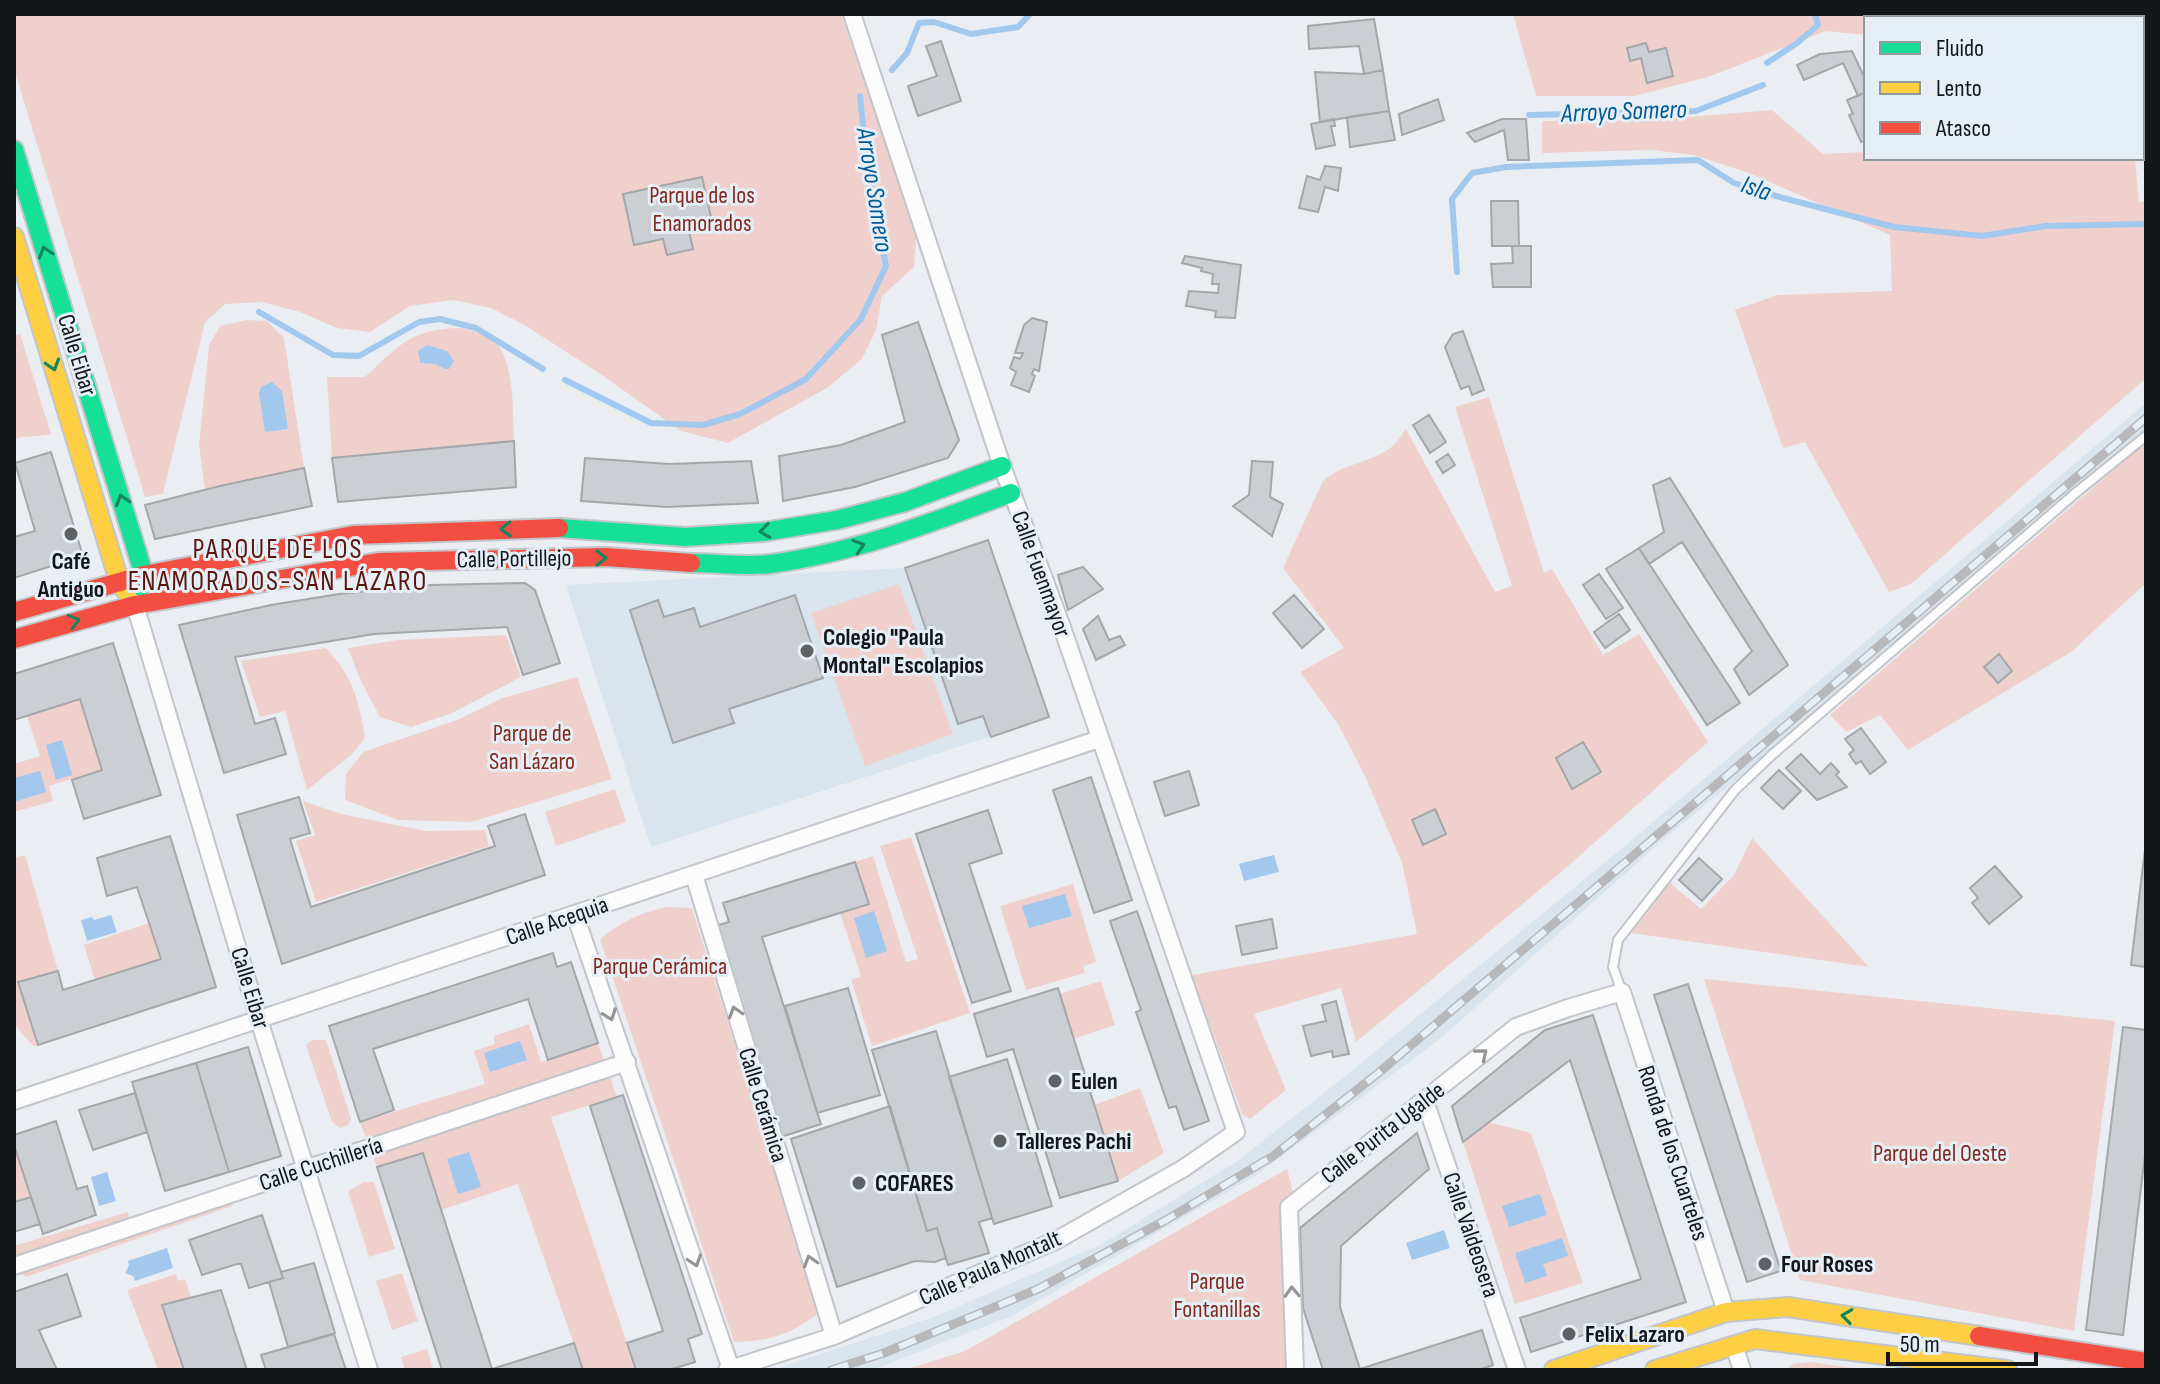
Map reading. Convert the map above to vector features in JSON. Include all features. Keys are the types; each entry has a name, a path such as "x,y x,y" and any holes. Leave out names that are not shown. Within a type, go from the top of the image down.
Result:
{"main road":[{"name":"Calle Eibar","path":"14,150 144,575"},
{"name":"Calle Eibar","path":"14,237 119,581 135,605"},
{"name":"Calle Portillejo","path":"14,612 144,575 353,535 551,527 685,537 763,532 837,520 905,502 1002,466"},
{"name":"Calle Portillejo","path":"14,639 135,605 378,562 606,557 688,563 768,564 845,550 917,528 1011,493"},
{"path":"135,605 144,575"},
{"path":"1554,1370 1726,1312 1788,1307 2146,1362"},
{"path":"1655,1370 1755,1339 2007,1370"}],"street":[{"name":"Calle Fuenmayor","path":"852,14 1011,493 1063,630 1236,1132"},
{"name":"Calle Eibar","path":"135,605 259,1020 369,1370"},
{"name":"Calle Acequia","path":"14,1101 1099,739"},
{"name":"Calle Cerámica","path":"694,875 834,1336"},
{"path":"575,915 729,1370"},
{"name":"Calle Purita Ugalde","path":"1295,1370 1289,1207 1516,1027 1622,992"},
{"name":"Ronda de los Cuarteles","path":"1622,992 1726,1312"},
{"name":"Calle Cuchillería","path":"14,1266 627,1062"},
{"name":"Calle Valdeosera","path":"1425,1101 1517,1370"},
{"name":"Calle Paula Montalt","path":"729,1370 834,1336 1057,1240 1184,1168 1236,1132"},
{"path":"1734,1345 1742,1370"}],"lane":[{"path":"1622,992 1613,967 1618,940 1735,790 1884,657 2146,436"}],"shaded area":[{"path":"2146,403 2146,433 2040,519 1816,714 1664,839 1440,1039 1255,1176 1014,1315 872,1370 772,1370 934,1317 1102,1244 1236,1162 1620,850"},
{"name":"Colegio \"Paula Montal\" Escolapios","path":"988,540 1049,717 651,847 566,585 905,568"}],"green space":[{"name":"Parque de los Enamorados","path":"14,14 841,14 916,235 914,267 882,296 876,330 862,359 827,388 728,443 681,431 602,375 523,324 491,308 453,300 410,306 370,332 337,328 300,312 262,302 225,304 205,322 163,494 145,497 14,69"},
{"path":"1513,14 1892,16 1864,16 1864,35 1826,31 1708,77 1635,96 1536,96"},
{"path":"1772,110 1823,154 1864,152 1864,160 2135,160 2139,202 2146,201 2146,378 1911,584 1889,592 1805,442 1783,448 1735,310 1777,295 1892,291 1890,235 1749,173 1694,155 1650,150 1542,153 1542,121 1654,120"},
{"path":"247,320 267,321 284,338 304,468 205,490 199,445 209,345 220,326"},
{"path":"460,328 488,336 502,351 512,389 514,441 332,458 327,377 365,377 407,341 429,332"},
{"path":"20,334 51,434 14,439 14,336"},
{"path":"1489,397 1544,573 1552,569 1603,655 1639,634 1708,742 1560,873 1356,1042 1341,988 1254,1014 1286,1090 1250,1119 1242,1114 1192,975 1417,934 1402,863 1366,778 1338,724 1300,672 1344,648 1283,568 1323,481 1338,471 1389,449 1406,429 1495,592 1512,586 1455,407"},
{"path":"2146,442 2146,583 2071,652 1908,750 1880,715 1846,732 1830,715"},
{"path":"899,584 953,734 865,766 811,613"},
{"name":"Parque de San Lázaro","path":"506,635 521,677 452,713 411,727 380,717 348,648 398,640"},
{"path":"326,648 343,669 353,690 365,738 352,754 307,790 285,711 260,717 241,661"},
{"name":"Parque de San Lázaro","path":"577,677 612,779 471,822 398,820 345,800 346,774 363,752 457,720 503,698"},
{"path":"80,699 102,770 49,786 53,801 14,812 14,764 40,756 27,716"},
{"path":"615,789 626,822 556,846 545,812"},
{"name":"Parque de San Lázaro","path":"303,801 341,814 426,831 485,830 489,846 316,902 296,841 315,835"},
{"path":"911,837 970,1013 872,1046 851,980 861,976 840,913 868,904 855,862 873,856 906,962 918,959 880,846"},
{"path":"1752,838 1869,967 1631,933 1670,883 1701,909 1734,875"},
{"path":"25,855 58,971 18,982 38,1045 33,1046 14,1024 14,858"},
{"path":"1073,884 1096,962 1083,966 1085,973 1026,990 1000,906"},
{"name":"Parque Cerámica","path":"666,907 692,908 819,1313 789,1332 769,1338 734,1342 600,939 631,919"},
{"path":"149,923 161,959 95,980 84,945"},
{"name":"Parque del Oeste","path":"1704,979 2115,1021 2074,1331 1800,1280"},
{"path":"1101,981 1115,1025 1073,1039 1059,994"},
{"path":"529,1024 541,1062 598,1043 617,1097 551,1117 636,1370 583,1370 518,1184 441,1210 423,1152 377,1167 360,1122 485,1084 474,1051 495,1044 494,1036"},
{"path":"312,1040 326,1040 351,1119 348,1125 340,1128 332,1122 306,1045"},
{"path":"1140,1088 1164,1153 1118,1181 1094,1105"},
{"path":"1488,1122 1531,1133 1583,1283 1515,1304 1463,1142"},
{"path":"14,1145 31,1197 14,1202"},
{"name":"Parque Fontanillas","path":"1287,1169 1294,1195 1292,1370 904,1370 965,1351"},
{"path":"364,1182 374,1182 395,1249 369,1257 348,1191"},
{"path":"236,1193 232,1206 26,1277 14,1266 14,1246 128,1212 131,1227"},
{"path":"402,1273 418,1321 392,1330 376,1281"},
{"path":"176,1274 178,1281 185,1279 191,1297 162,1306 184,1370 158,1370 127,1290"},
{"path":"427,1349 433,1370 405,1370 401,1357"},
{"path":"1811,1362 1867,1370 1786,1370 1793,1364"}],"water":[{"path":"427,345 447,351 454,361 449,369 420,363 418,351"},
{"path":"272,382 282,391 288,429 265,432 259,393 261,387"},
{"path":"62,740 72,775 56,780 46,745"},
{"path":"40,771 46,792 14,802 14,778"},
{"path":"1274,855 1279,872 1244,881 1239,864"},
{"path":"1065,894 1072,916 1029,928 1022,906"},
{"path":"874,911 887,951 866,958 854,918"},
{"path":"111,915 117,932 87,941 81,920"},
{"path":"520,1041 527,1060 490,1072 484,1053"},
{"path":"469,1152 481,1187 458,1194 447,1159"},
{"path":"107,1172 116,1201 99,1206 91,1177"},
{"path":"1540,1194 1547,1215 1509,1227 1502,1206"},
{"path":"1444,1230 1450,1248 1412,1260 1406,1243"},
{"path":"1562,1238 1568,1256 1543,1264 1547,1276 1525,1283 1515,1253"},
{"path":"167,1248 173,1268 135,1281 133,1276 125,1273 128,1261"}],"building":[{"path":"1898,14 1930,14 1930,16"},
{"path":"1930,14 1961,14 1961,16"},
{"path":"2146,14 2146,97 2144,16 2132,16"},
{"path":"1374,19 1383,70 1364,74 1359,46 1309,49 1308,26"},
{"path":"941,41 961,101 918,116 908,86 937,76 926,46"},
{"path":"1646,43 1649,52 1666,48 1673,76 1647,83 1641,58 1630,61 1627,48"},
{"path":"1852,51 1864,77 1864,93 1858,96 1843,63 1804,80 1797,65 1820,54"},
{"path":"1383,70 1389,111 1320,122 1315,72 1364,74"},
{"path":"1864,93 1864,141 1861,142 1849,115 1853,114 1847,100"},
{"path":"1438,99 1444,120 1402,135 1399,114"},
{"path":"1389,111 1395,140 1350,147 1347,117"},
{"path":"1334,119 1335,126 1331,126 1335,145 1316,149 1311,124"},
{"path":"1502,119 1526,119 1529,160 1508,160 1504,130 1475,142 1467,133"},
{"path":"1325,166 1341,168 1338,191 1325,187 1318,212 1299,208 1307,176 1320,180"},
{"path":"702,177 713,226 689,231 693,249 667,255 663,239 634,245 623,194"},
{"path":"1491,201 1518,201 1519,246 1492,246"},
{"path":"1512,246 1531,246 1531,287 1493,287 1491,264 1513,263"},
{"path":"1185,256 1241,265 1235,318 1215,317 1216,311 1186,306 1189,291 1218,293 1219,284 1212,284 1213,274 1182,263"},
{"path":"1032,318 1047,322 1039,371 1034,369 1032,374 1035,376 1029,392 1011,385 1016,372 1010,368 1014,357 1020,359 1023,353 1015,353 1024,325"},
{"path":"918,322 959,440 948,458 855,487 783,501 779,456 841,445 905,422 882,335"},
{"path":"1463,331 1484,390 1472,395 1469,386 1461,389 1445,347 1453,334"},
{"path":"1429,415 1446,442 1430,453 1413,425"},
{"path":"514,441 516,487 338,502 332,458"},
{"path":"51,452 83,556 14,578 14,537 35,531 15,463"},
{"path":"1448,454 1455,465 1443,473 1436,462"},
{"path":"585,458 669,464 751,461 758,503 667,507 581,501"},
{"path":"1252,461 1273,462 1270,497 1283,504 1272,536 1233,506 1249,495"},
{"path":"304,468 312,506 155,539 145,505"},
{"path":"1670,478 1788,665 1749,695 1734,669 1752,651 1682,542 1649,564 1639,548 1664,532 1653,485"},
{"path":"988,540 1049,717 991,737 983,716 958,724 905,568"},
{"path":"1639,548 1740,703 1707,725 1606,569"},
{"path":"1083,567 1103,589 1068,610 1058,575"},
{"path":"1599,574 1623,608 1606,619 1583,585"},
{"path":"525,583 535,590 560,663 523,675 507,627 374,634 235,657 255,724 275,718 286,754 224,773 179,625 339,594 431,585"},
{"path":"795,595 823,678 729,709 734,723 673,743 630,610 658,600 664,617 694,608 700,627"},
{"path":"1294,595 1324,629 1302,648 1273,613"},
{"path":"1619,614 1630,630 1605,648 1594,632"},
{"path":"1098,616 1109,640 1120,636 1125,645 1096,660 1083,629"},
{"path":"113,643 161,795 84,819 72,780 102,770 80,699 14,720 14,674"},
{"path":"1999,654 2012,671 1998,683 1984,667"},
{"path":"1861,728 1886,762 1870,774 1861,761 1856,764 1849,754 1854,750 1845,739"},
{"path":"1583,742 1601,772 1572,789 1556,758"},
{"path":"1801,754 1820,774 1831,763 1839,772 1836,775 1847,787 1817,800 1786,768"},
{"path":"1779,770 1801,791 1783,809 1761,788"},
{"path":"1189,771 1199,805 1165,816 1154,782"},
{"path":"1091,777 1132,900 1094,913 1053,790"},
{"path":"299,797 310,833 290,839 311,907 495,846 488,826 525,814 545,875 282,964 237,815"},
{"path":"1435,809 1446,834 1423,845 1412,820"},
{"path":"988,810 1002,853 969,864 1011,991 972,1003 916,834"},
{"path":"170,836 216,987 38,1045 18,982 58,971 63,990 161,959 137,887 107,896 97,858"},
{"path":"2146,841 2146,967 2131,965"},
{"path":"1699,858 1722,879 1702,901 1679,880"},
{"path":"855,862 869,904 762,937 821,1124 781,1137 715,926 729,922 723,903"},
{"path":"1995,866 2022,897 1989,924 1972,903 1978,898 1970,888"},
{"path":"1137,911 1209,1121 1184,1130 1176,1106 1169,1108 1136,1012 1141,1010 1110,921"},
{"path":"1272,919 1277,948 1242,955 1236,926"},
{"path":"553,953 557,967 571,962 598,1043 548,1060 528,999 373,1049 394,1110 360,1122 329,1026"},
{"path":"1688,984 1781,1271 1747,1282 1654,995"},
{"path":"848,988 880,1095 817,1113 785,1006"},
{"name":"Eulen","path":"1058,988 1118,1181 1060,1198 1013,1049 987,1057 974,1014"},
{"path":"1336,1001 1349,1054 1333,1057 1332,1051 1311,1056 1303,1026 1326,1021 1322,1005"},
{"path":"1593,1015 1686,1302 1531,1352 1520,1318 1641,1279 1570,1060 1463,1142 1452,1106 1545,1030"},
{"path":"2123,1027 2146,1030 2146,1147 2123,1335 2086,1330"},
{"path":"936,1031 992,1218 979,1222 989,1253 948,1265 937,1228 927,1231 872,1050"},
{"path":"248,1047 281,1156 229,1172 196,1063"},
{"name":"Talleres Pachi","path":"1007,1059 1052,1206 994,1224 949,1077"},
{"path":"196,1063 229,1172 165,1191 132,1082"},
{"path":"135,1093 147,1132 93,1150 79,1110"},
{"path":"623,1095 702,1334 688,1339 695,1362 669,1370 636,1370 627,1343 663,1331 590,1106"},
{"name":"COFARES","path":"890,1106 927,1231 937,1228 946,1258 935,1262 915,1261 837,1287 791,1139"},
{"path":"56,1121 77,1189 87,1186 96,1215 43,1234 14,1145 14,1135"},
{"path":"1417,1133 1429,1169 1341,1246 1340,1307 1360,1369 1482,1330 1493,1365 1478,1370 1323,1370 1303,1308 1300,1228"},
{"path":"423,1153 492,1369 574,1343 583,1370 442,1370 377,1167"},
{"path":"31,1197 40,1224 14,1232 14,1202"},
{"path":"262,1215 283,1278 249,1288 241,1264 202,1275 189,1240"},
{"path":"314,1263 335,1333 288,1347 269,1282 283,1278 281,1272"},
{"path":"67,1274 81,1316 39,1330 57,1370 14,1370 14,1292"},
{"path":"221,1290 247,1370 184,1370 162,1305"},
{"path":"334,1334 346,1370 266,1370 261,1355"}],"waterway":[{"name":"Arroyo Somero","path":"892,70 907,53 919,23 934,22 971,34 1018,27 1030,14"},
{"name":"Arroyo Somero","path":"1767,63 1818,25 1815,14"},
{"name":"Arroyo Somero","path":"1529,115 1696,111 1763,85"},
{"name":"Arroyo Somero","path":"565,380 651,423 703,425 740,414 806,379 861,319 886,266 867,165 860,96"},
{"name":"Isla","path":"1457,272 1452,199 1472,173 1506,167 1698,160 1734,183 1783,198 1894,227 1982,236 2046,226 2146,224"},
{"name":"Arroyo Somero","path":"259,312 333,355 359,356 419,322 440,319 476,328 543,369"}],"railway":[{"path":"831,1370 884,1353 1038,1289 1166,1220 1273,1156 1382,1070 2146,418"}],"traffic: fast":[{"path":"14,150 144,575 141,587"},
{"path":"559,528 685,537 763,532 837,520 905,502 1002,466"},
{"path":"691,563 760,565 801,559 893,535 1011,493"}],"traffic: slow":[{"path":"14,237 119,581 127,593"},
{"path":"1554,1370 1726,1312 1788,1307 1979,1336"},
{"path":"1655,1370 1755,1339 2007,1370"}],"traffic: jam":[{"path":"14,612 144,575 353,535 559,528"},
{"path":"14,639 135,605 378,562 606,557 691,563"},
{"path":"1979,1336 2146,1362"}],"place":[{"name":"Café Antiguo","path":"71,534"},
{"name":"Colegio \"Paula Montal\" Escolapios","path":"807,651"},
{"name":"Eulen","path":"1055,1081"},
{"name":"Talleres Pachi","path":"1000,1141"},
{"name":"COFARES","path":"859,1183"},
{"name":"Four Roses","path":"1765,1264"},
{"name":"Felix Lazaro","path":"1569,1334"}],"district":[{"name":"PARQUE DE LOS ENAMORADOS-SAN LÁZARO","path":"278,565"}]}
